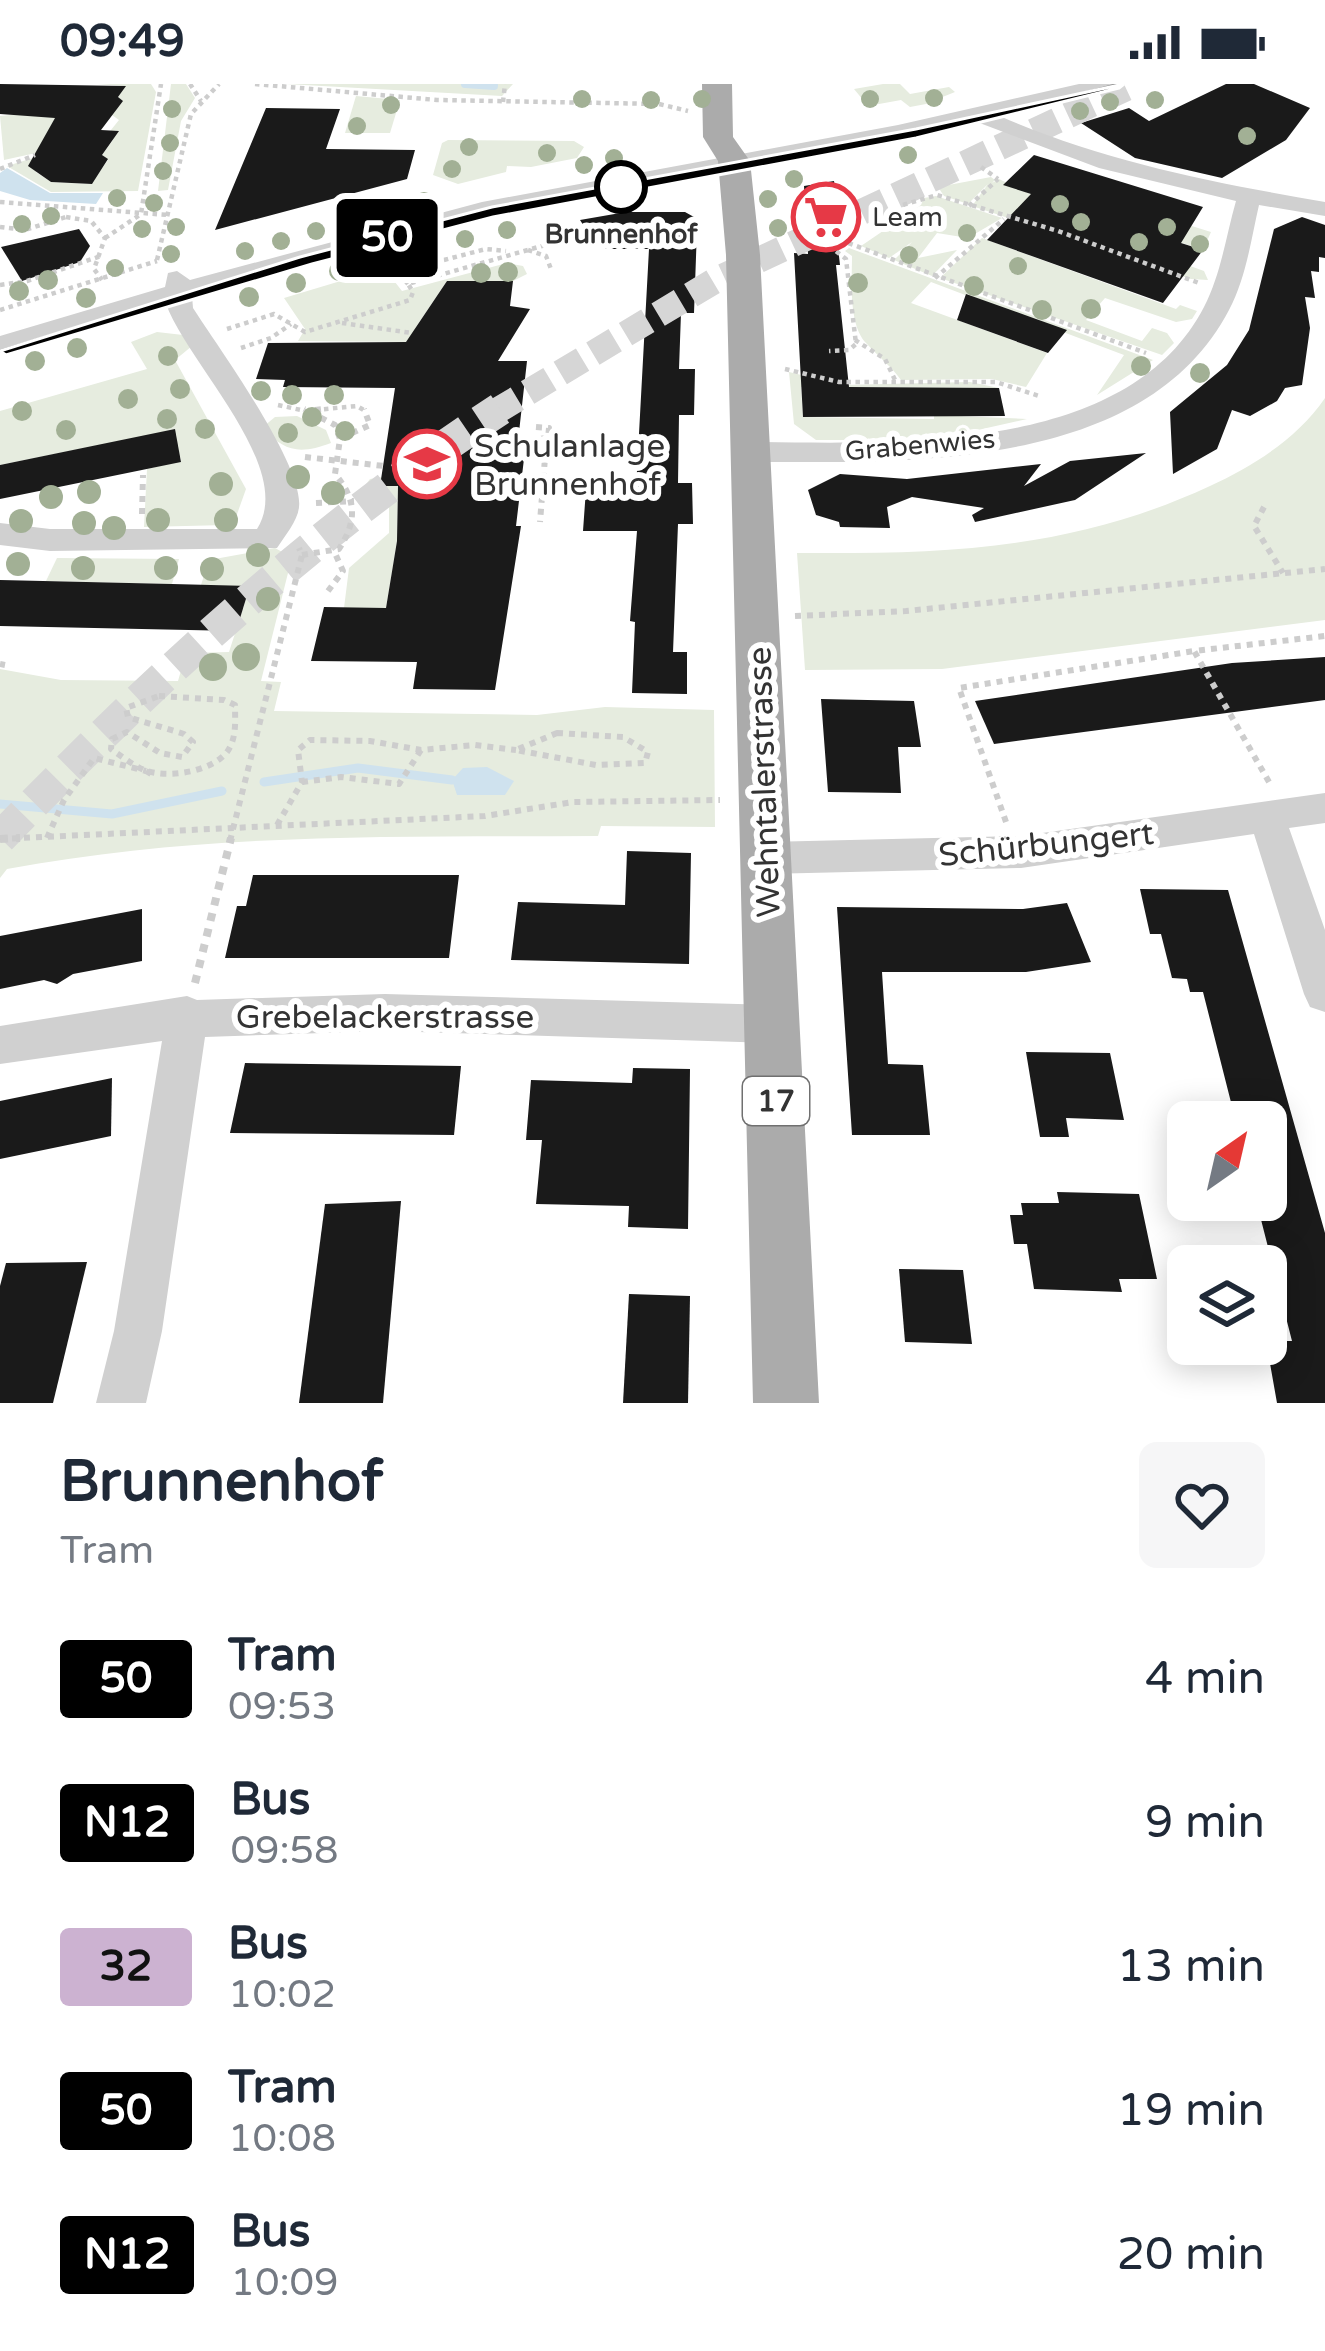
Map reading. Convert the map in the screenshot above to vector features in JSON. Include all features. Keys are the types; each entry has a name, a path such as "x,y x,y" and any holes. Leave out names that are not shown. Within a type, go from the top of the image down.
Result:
{"main road":[{"name":"Wehntalerstrasse","path":"717,84 718,137 734,161 750,452 786,1403"},
{"name":"Wehntalerstrasse","path":"734,161 749,136 746,84"}],"street":[{"path":"0,332 169,283 464,213 982,116 1103,84"},
{"path":"982,116 1033,141 1250,196 1325,209"},
{"name":"Grabenwies","path":"750,452 861,453 963,446 1060,425 1128,396 1177,362 1216,310 1250,196"},
{"path":"0,345 169,283"},
{"path":"0,360 169,283"},
{"path":"0,534 50,540 281,542 283,487 169,283"},
{"path":"1269,803 1325,994"},
{"name":"Schürbungert","path":"766,858 1022,852 1269,803 1325,808"},
{"name":"Grebelackerstrasse","path":"0,1045 187,1015 327,1010 773,1024"},
{"path":"121,1403 138,1331 187,1015"}],"path":[{"path":"100,278 94,269 105,238 141,214 161,84"},
{"path":"190,84 201,100"},
{"path":"0,310 100,278 169,283 168,215 190,114 219,84"},
{"path":"255,84 503,102 659,104 697,112"},
{"path":"350,92 353,84"},
{"path":"503,102 505,84"},
{"path":"0,169 35,155"},
{"path":"969,206 998,179 981,167"},
{"path":"903,205 933,194 1208,285"},
{"path":"0,202 168,215"},
{"path":"66,217 71,209"},
{"path":"0,226 25,230 66,217 91,221 105,238"},
{"path":"935,278 975,238 1006,218"},
{"path":"822,240 846,259 855,340 849,350 829,351"},
{"path":"840,240 1161,356"},
{"path":"398,272 486,249 510,252 556,242"},
{"path":"525,249 546,256 551,269"},
{"path":"408,284 494,262 510,252"},
{"path":"0,285 100,256"},
{"path":"215,333 274,314 304,332 410,300 413,292 386,259"},
{"path":"339,322 412,333"},
{"path":"226,352 272,338 291,324"},
{"path":"855,340 885,359 896,382"},
{"path":"781,368 839,382 996,382 1039,396"},
{"path":"272,405 366,410 370,425 340,439"},
{"path":"281,542 302,555 334,551 350,530 354,500 335,474 340,439 335,425 311,410"},
{"path":"518,441 548,438 549,428 536,428"},
{"path":"534,438 533,445 546,445 540,522"},
{"path":"291,460 320,455 385,466"},
{"path":"309,502 354,500"},
{"path":"1264,507 1254,526 1283,573"},
{"path":"328,590 343,571 334,551"},
{"path":"187,1015 302,555"},
{"path":"795,616 862,614 1325,569"},
{"path":"1009,830 958,688 1325,636"},
{"path":"1194,651 1269,803"},
{"path":"47,838 62,803 94,758 151,774 193,773 209,767 231,740 235,705 224,700 134,700 126,708 128,717 184,734 193,742 182,757 171,757 128,732 112,739 112,749 151,774"},
{"path":"277,825 302,779 298,750 310,740 370,741 421,749 475,745 572,764 625,766 646,763 648,752 622,737 556,733 516,750"},
{"path":"302,779 341,777 398,784 421,749"},
{"path":"0,839 485,816 573,802 724,799"}],"shaded area":[{"path":"97,84 151,84 156,92 138,191 51,192 7,166 33,158 40,165 36,172 51,182 91,184 108,160 102,155 113,140 107,135 119,120 112,115 122,102 118,97 125,86"},
{"path":"171,84 186,84 195,98 181,121 168,190 158,191"},
{"path":"286,84 513,84 502,96"},
{"path":"900,84 910,94 949,87 955,92 940,98 942,101 910,107 901,100 868,106 854,89"},
{"path":"356,96 400,100 390,133 345,133"},
{"path":"61,113 36,153 4,160 0,116"},
{"path":"574,141 584,147 577,158 531,167 507,166 506,172 458,184 433,175 442,143"},
{"path":"991,177 992,183 999,179 1030,194 1044,180 1211,232 1203,250 1179,242 1168,258 1204,271 1208,280 1191,279 972,206 988,184 968,204 944,196 938,187"},
{"path":"936,196 1002,218 968,238 937,233 918,258 957,250 932,276 894,260 912,242 889,258 861,246 921,205 924,198"},
{"path":"982,238 1176,309 1180,305 1197,311 1192,319 1176,322 1105,298 1086,320 1142,341 1152,328 1167,333 1174,343 1162,355 940,278"},
{"path":"849,248 1153,360 1097,395 1124,355 931,282 911,303 1047,353 1026,387 992,379 901,380 867,344 857,326 852,256 845,251"},
{"path":"507,263 523,266 527,274 513,281 447,281 416,327 412,342 298,341 305,329 284,298 384,268 402,291"},
{"path":"157,332 183,335 192,346 175,360 246,489 236,517 227,525 144,527 147,469 181,461 174,430 0,465 0,411 147,369 131,342"},
{"path":"789,372 842,385 970,382 999,388 801,387 803,417 1027,419 960,434 816,440 794,424"},
{"path":"1325,398 1325,620 942,669 805,670 797,553 957,549 1058,536 1108,524 1242,470 1288,439"},
{"path":"297,416 326,430 331,443 294,449 263,427 275,417"},
{"path":"382,477 381,486 398,486 397,541 386,608 344,608 349,568 389,533 389,495 362,490 370,479"},
{"path":"275,548 290,565 261,681 281,682 274,711 537,715 605,707 714,710 715,827 601,826 598,836 375,837 156,848 7,869 0,878 0,669 61,680 178,681 186,653 229,652 250,587 201,585 209,560"},
{"path":"57,558 179,559 172,584 46,581"}],"water":[{"path":"7,168 50,193 103,193 96,204 30,200 0,191 0,173"},
{"path":"487,767 514,781 505,795 457,795 452,780 463,768"}],"building":[{"path":"0,84 126,86 118,97 123,101 101,130 119,131 102,155 108,159 92,184 51,182 28,166 55,118 0,114"},
{"path":"1226,84 1254,84 1310,108 1286,140 1222,178 1135,158 1081,123 1129,108 1149,121"},
{"path":"266,108 340,109 326,149 415,150 407,179 215,230"},
{"path":"1034,155 1203,207 1181,243 1203,250 1163,303 987,240 1031,194 1003,185"},
{"path":"834,181 841,230 836,230 840,265 836,265 849,387 999,388 1005,416 803,417 794,253 808,254 804,186"},
{"path":"626,212 685,212 694,217 697,229 694,313 681,313 679,369 695,369 694,415 679,415 678,483 692,483 693,524 678,524 673,652 687,652 687,694 632,693 635,622 630,621 637,531 583,531 586,489 636,489 649,249 604,249 596,245 580,220"},
{"path":"1302,217 1325,225 1325,258 1319,257 1319,272 1311,271 1315,298 1305,297 1310,328 1302,385 1285,388 1277,401 1250,416 1232,410 1217,449 1173,474 1170,412 1227,365 1249,330 1274,229"},
{"path":"79,229 90,246 80,262 22,281 1,247"},
{"path":"447,281 513,281 510,306 530,309 498,361 527,361 518,441 526,442 516,526 521,526 495,690 413,689 417,662 311,661 324,607 386,608 397,541 398,486 380,486 395,388 283,387 285,380 256,379 268,343 406,342"},
{"path":"966,294 1067,330 1048,353 957,320"},
{"path":"175,429 181,462 0,499 0,465"},
{"path":"1146,453 1075,500 975,522 972,515 984,508 912,497 887,507 890,528 840,527 839,522 816,515 808,490 840,474 907,479 1041,464 1024,486 1070,461"},
{"path":"0,580 250,586 236,631 0,626"},
{"path":"1325,657 1325,700 994,744 975,701 1232,663"},
{"path":"821,699 914,701 921,747 898,747 901,793 828,792"},
{"path":"627,851 691,853 689,964 511,960 518,902 625,905"},
{"path":"253,875 459,875 449,958 225,958 237,906 246,906"},
{"path":"1140,889 1228,890 1325,1233 1325,1403 1277,1403 1270,1365 1287,1365 1287,1341 1292,1341 1287,1321 1287,1245 1267,1245 1261,1221 1287,1221 1287,1101 1231,1101 1203,992 1190,992 1187,979 1172,978 1161,934 1150,934"},
{"path":"1067,903 1091,962 1026,972 882,972 888,1064 923,1065 930,1135 852,1135 837,907 1023,909"},
{"path":"142,909 142,961 73,974 57,984 44,980 0,989 0,936"},
{"path":"1026,1052 1110,1053 1124,1120 1066,1118 1069,1137 1040,1137"},
{"path":"245,1063 461,1066 454,1135 230,1133"},
{"path":"633,1068 690,1069 688,1229 628,1227 629,1206 536,1204 542,1140 526,1140 531,1080 632,1083"},
{"path":"112,1078 111,1136 0,1159 0,1101"},
{"path":"1057,1192 1139,1194 1157,1279 1119,1279 1122,1292 1034,1289 1027,1244 1014,1244 1010,1215 1023,1215 1021,1203 1059,1203"},
{"path":"401,1201 383,1403 299,1403 325,1204"},
{"path":"87,1262 53,1403 0,1403 0,1286 6,1263"},
{"path":"899,1269 963,1270 972,1344 905,1342"},
{"path":"629,1294 690,1296 688,1403 623,1403"}],"waterway":[{"path":"465,84 494,86"},
{"path":"264,782 358,768 452,780"},
{"path":"0,804 112,814 222,791"}],"tunnel":[{"path":"500,409 716,280 1135,84"},
{"path":"0,838 238,610 365,505 500,409"},
{"path":"495,412 500,409"}],"tram line":[{"path":"0,351 430,227 964,122 1119,84"},
{"name":"50","path":"0,351 399,234 592,192 916,134 1119,84"}],"place":[{"name":"Brunnenhof","path":"621,187"},
{"name":"Leam","path":"826,217"},
{"name":"Schulanlage Brunnenhof","path":"427,464"}]}
